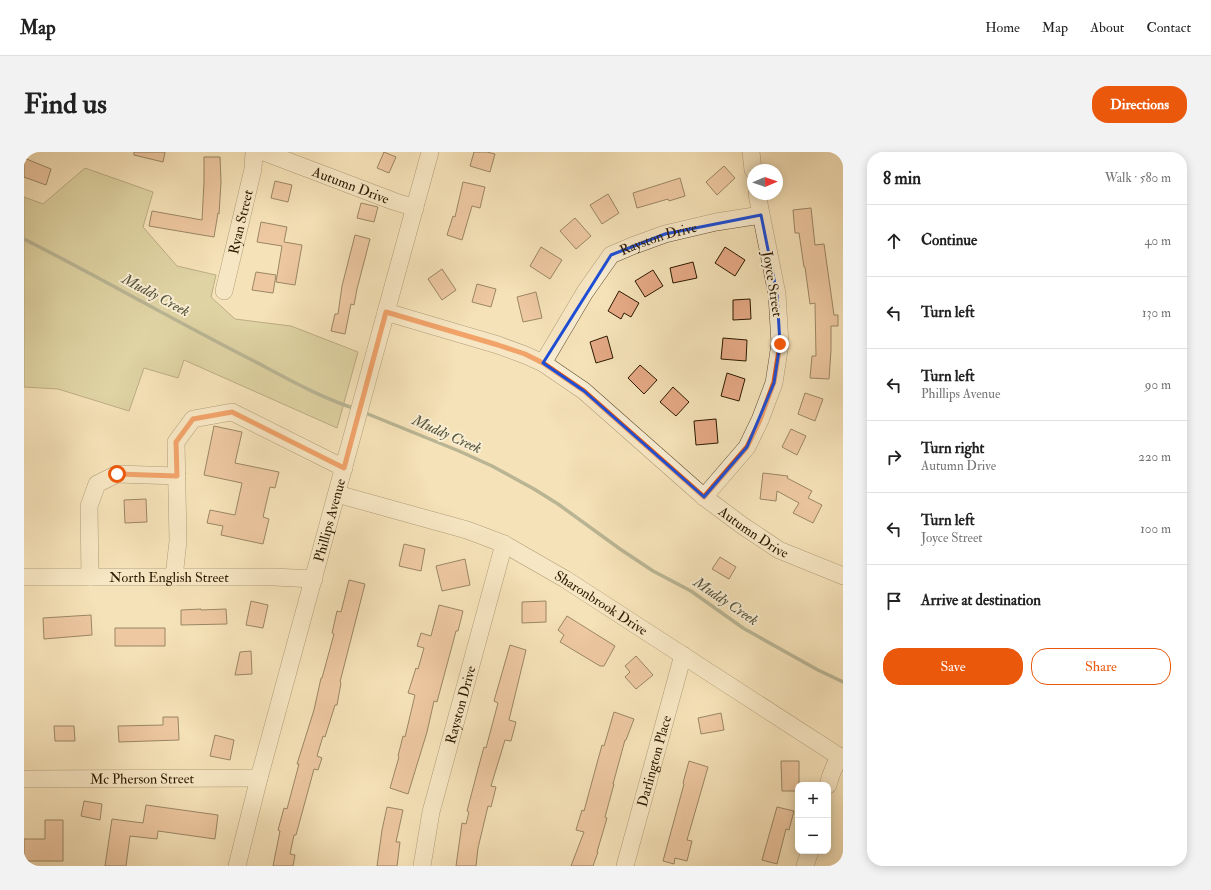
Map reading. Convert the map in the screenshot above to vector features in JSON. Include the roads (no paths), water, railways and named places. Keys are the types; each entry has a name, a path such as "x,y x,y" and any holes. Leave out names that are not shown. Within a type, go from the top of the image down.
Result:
{"street":[{"name":"Ryan Street","path":"224,291 253,169 254,152"},
{"name":"Autumn Drive","path":"264,152 415,208"},
{"name":"Phillips Avenue","path":"237,866 259,778 430,152"},
{"path":"751,152 752,164"},
{"name":"Joyce Street","path":"704,497 747,447 760,420 774,382 780,344 777,294 758,200"},
{"name":"Rayston Drive","path":"543,363 585,292 611,255 665,234 716,222 761,215"},
{"name":"Autumn Drive","path":"386,312 498,345 525,354 543,363 584,391 704,497 744,526 779,550 843,576"},
{"path":"174,577 178,541 176,442 193,419 232,412 344,468"},
{"path":"90,577 89,506 97,484 117,474 177,476"},
{"name":"Sharonbrook Drive","path":"337,494 467,530 504,544 565,579 841,758"},
{"name":"Rayston Drive","path":"422,866 431,812 504,544"},
{"name":"North English Street","path":"24,577 274,577 314,579"},
{"name":"Darlington Place","path":"625,866 683,655"},
{"path":"829,782 831,775 841,758"},
{"name":"Mc Pherson Street","path":"24,779 259,778"},
{"path":"806,866 809,854"}],"waterway":[{"name":"Muddy Creek","path":"24,239 290,380 329,399 356,409"},
{"name":"Muddy Creek","path":"363,412 459,451 492,466 534,489 558,504 653,571 691,591 743,628 818,670 843,682"}]}
